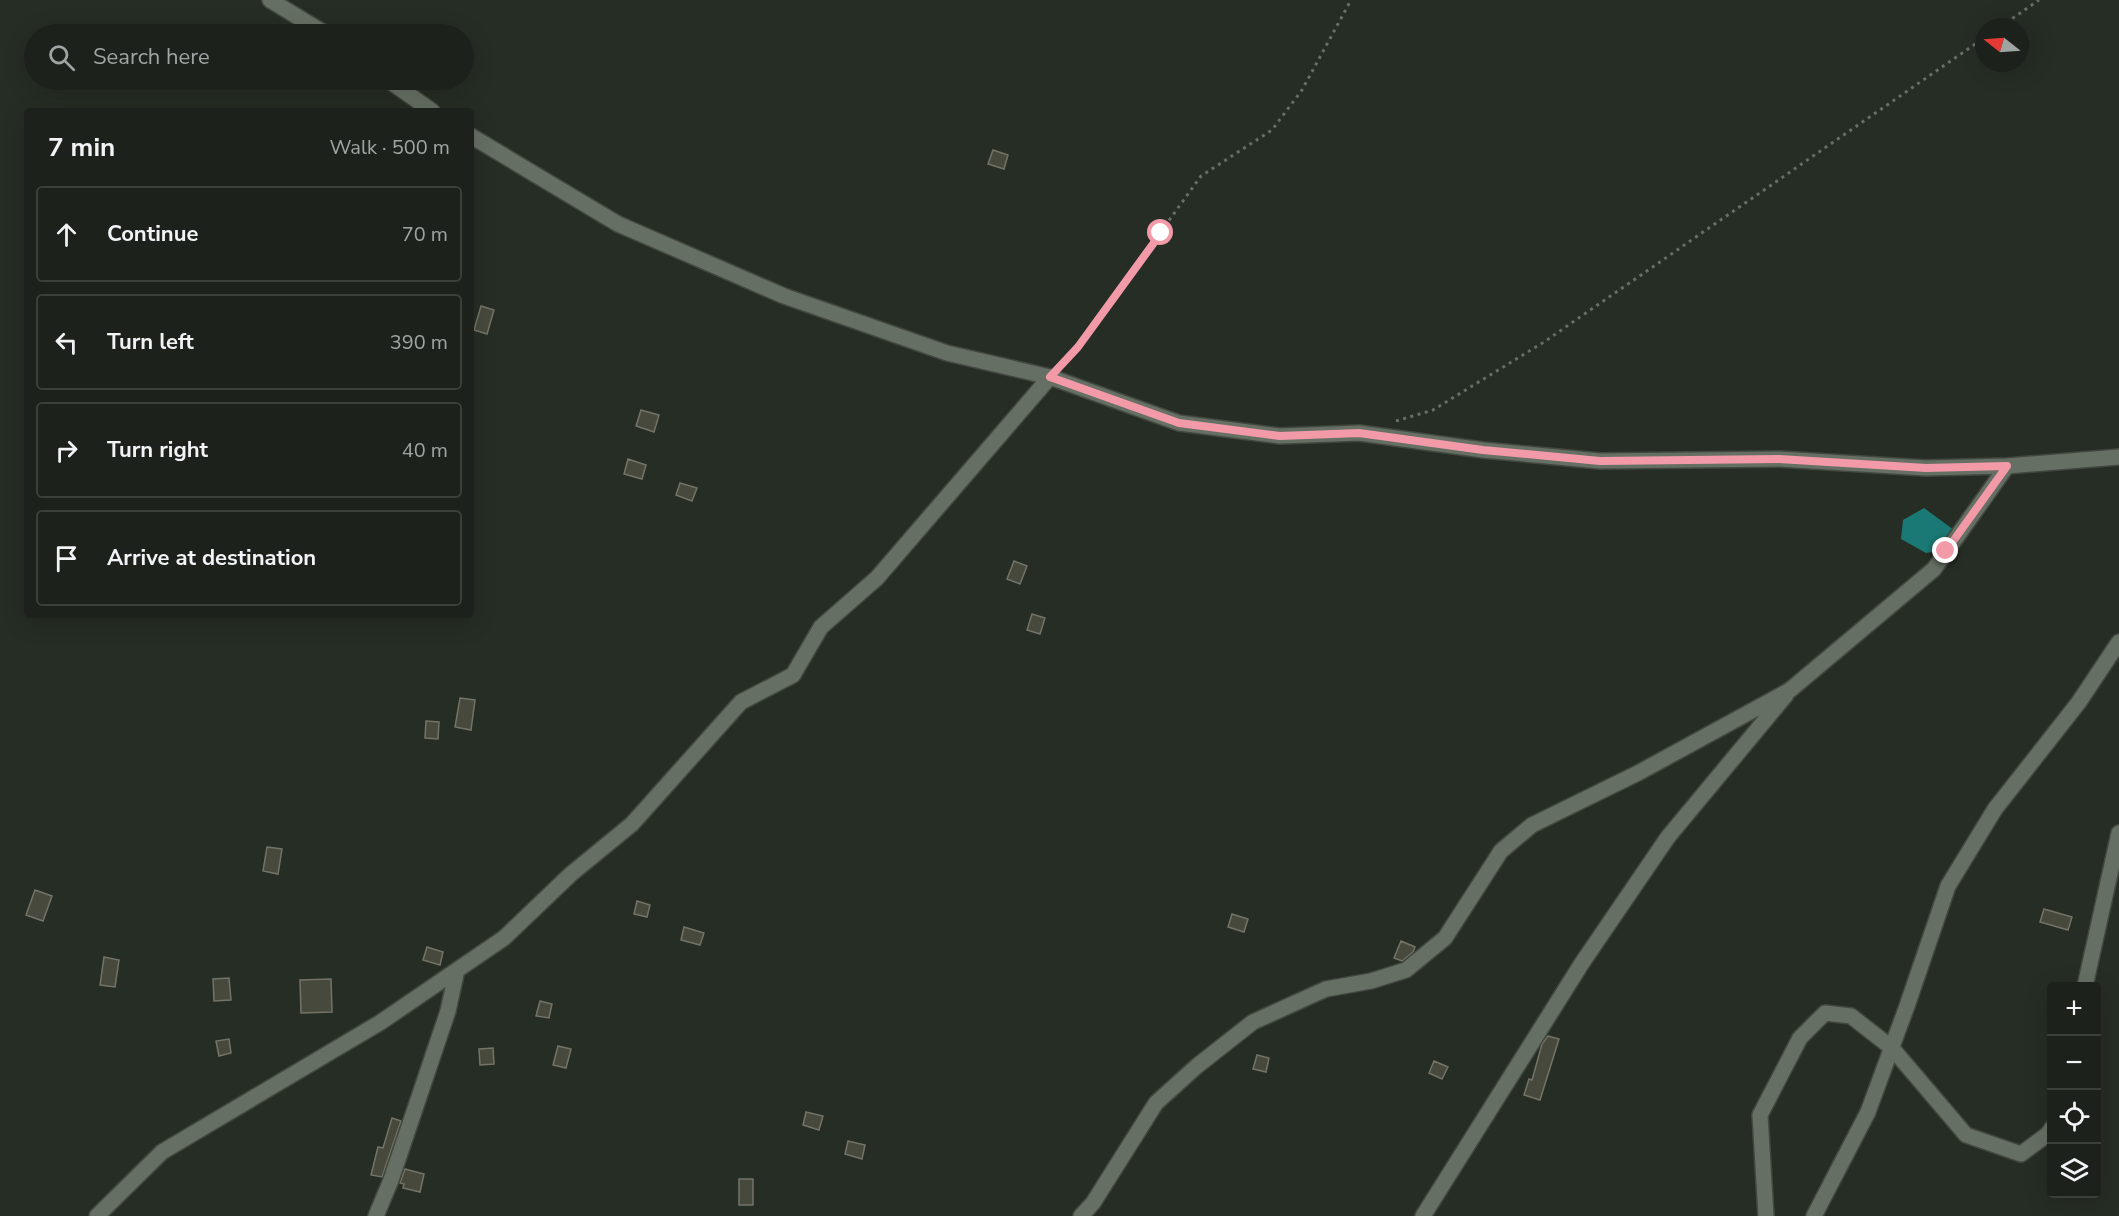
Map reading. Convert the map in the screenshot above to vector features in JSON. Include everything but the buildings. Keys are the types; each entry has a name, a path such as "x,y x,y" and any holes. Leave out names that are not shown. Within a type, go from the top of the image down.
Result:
{"street":[{"path":"270,0 310,24"},
{"path":"402,90 428,108"},
{"path":"474,138 618,224 784,296 947,353 1050,377 1179,423 1280,436 1359,433 1483,450 1600,461 1779,459 1926,468 2007,466 2119,457"},
{"path":"97,1216 162,1152 381,1022 504,938 571,874 632,824 741,702 793,675 821,627 877,578 1050,377"},
{"path":"1423,1216 1582,963 1668,837 1790,690 1934,568 2007,466"},
{"path":"1814,1216 1868,1112 1948,886 1995,809 2079,702 2119,642"},
{"path":"1081,1216 1093,1203 1156,1103 1197,1066 1253,1022 1326,989 1371,981 1406,970 1445,939 1501,851 1532,825 1638,773 1790,690"},
{"path":"2086,982 2119,833"},
{"path":"376,1216 392,1180 448,1011 457,970"},
{"path":"1766,1216 1760,1114 1800,1038 1825,1013 1851,1016 1892,1048 1966,1135 2021,1154 2047,1135"}],"path":[{"path":"1050,377 1078,347 1201,176 1272,130 1302,90 1351,0"},
{"path":"2013,18 2039,0"},
{"path":"1390,423 1433,410 1544,342 1975,44"}],"water":[{"path":"1924,508 1954,530 1939,551 1926,553 1901,539 1903,520"}],"route":[{"path":"1161,233 1078,347 1050,377 1179,423 1280,436 1359,433 1483,450 1600,461 1779,459 1926,468 2007,466 1946,551"}]}
